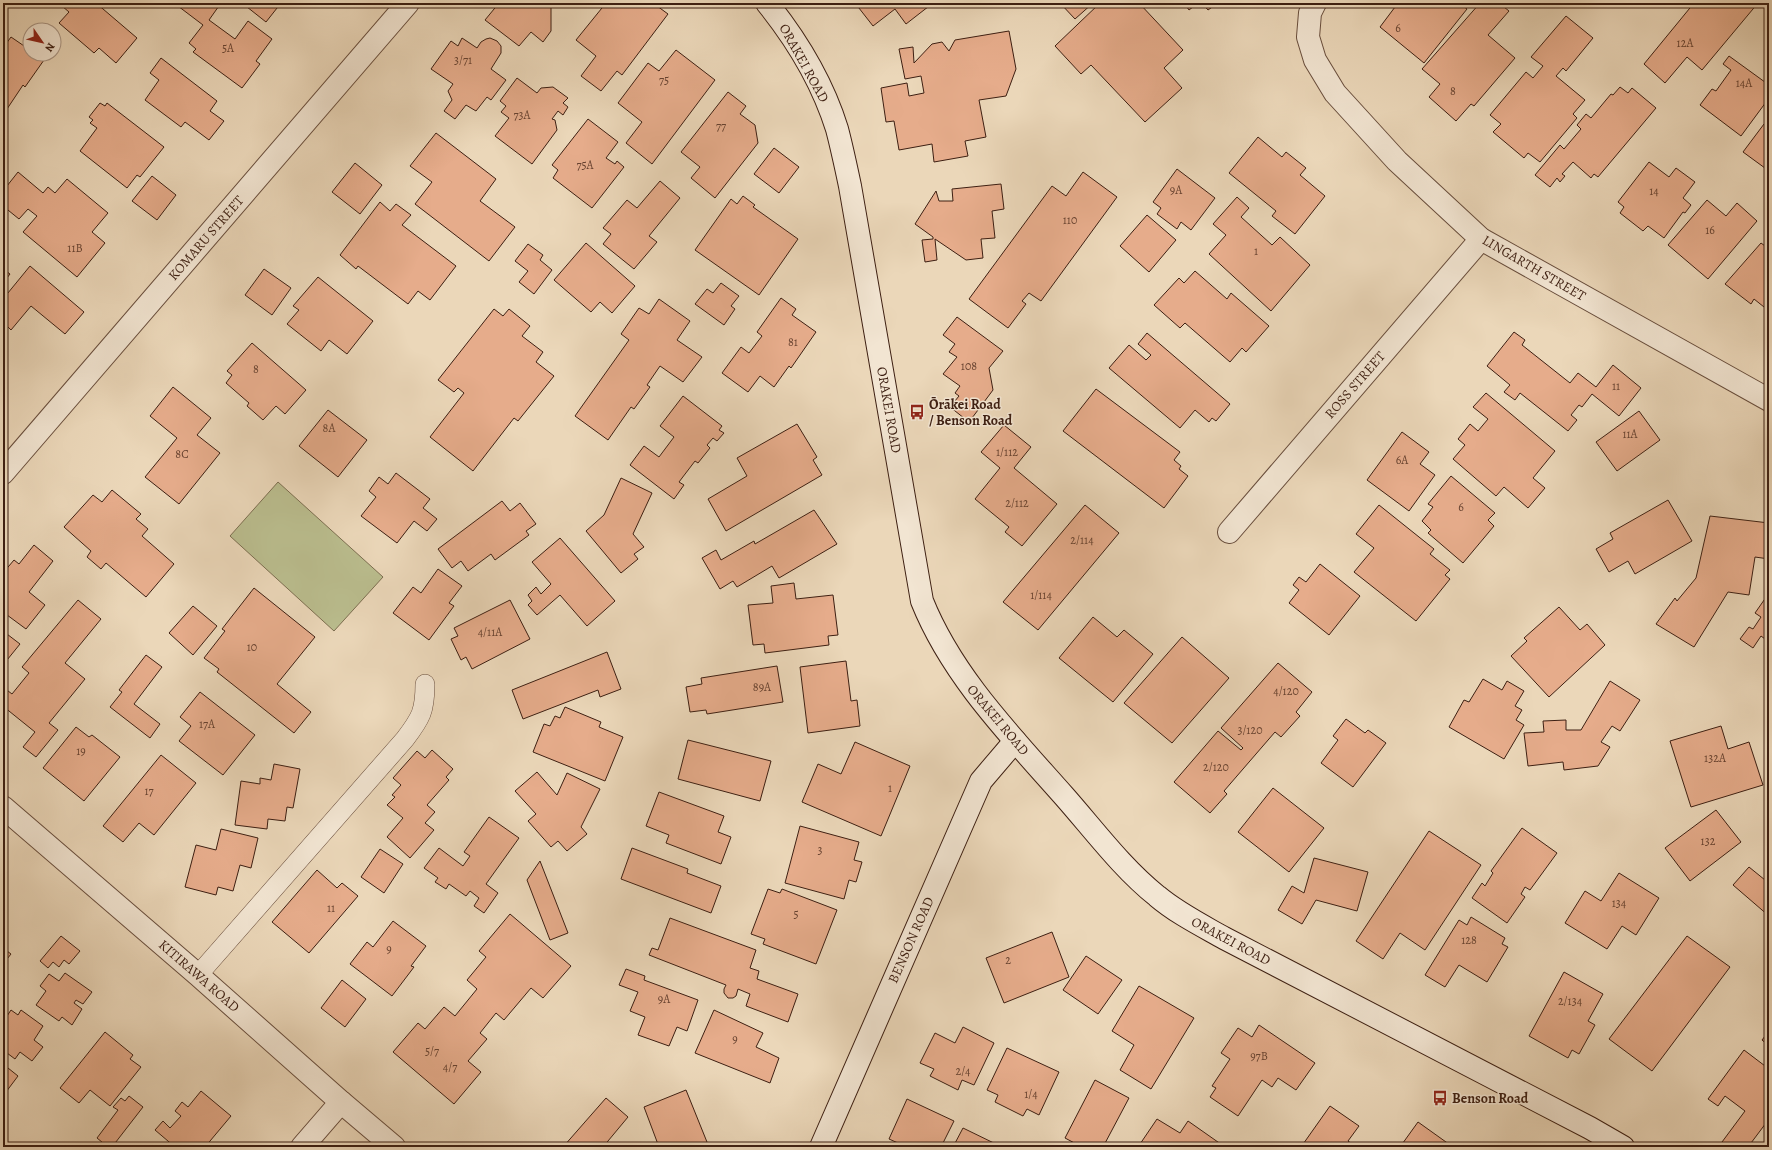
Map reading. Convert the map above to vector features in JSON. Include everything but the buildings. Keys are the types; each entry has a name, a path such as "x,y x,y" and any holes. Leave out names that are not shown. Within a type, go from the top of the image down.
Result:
{"street":[{"name":"KOMARU STREET","path":"3,473 408,3"},
{"name":"ORAKEI ROAD","path":"767,3 800,50 821,89 836,128 850,186 922,601 930,622 964,678 1015,741 1116,856 1157,896 1189,919 1583,1124 1623,1147"},
{"name":"LINGARTH STREET","path":"1315,3 1310,13 1308,37 1315,60 1335,93 1397,161 1482,239 1769,400"},
{"name":"ROSS STREET","path":"1229,532 1482,239"},
{"name":"BENSON ROAD","path":"821,1147 981,781 1015,741"},
{"name":"KITIRAWA ROAD","path":"3,807 394,1147"},
{"path":"302,1147 341,1102"}],"lane":[{"path":"198,975 405,739 419,721 425,705 425,684"}],"green space":[{"path":"278,482 383,577 334,631 230,536"}],"place":[{"name":"Ōrākei Road / Benson Road","path":"917,412"},
{"name":"Benson Road","path":"1440,1098"}]}
